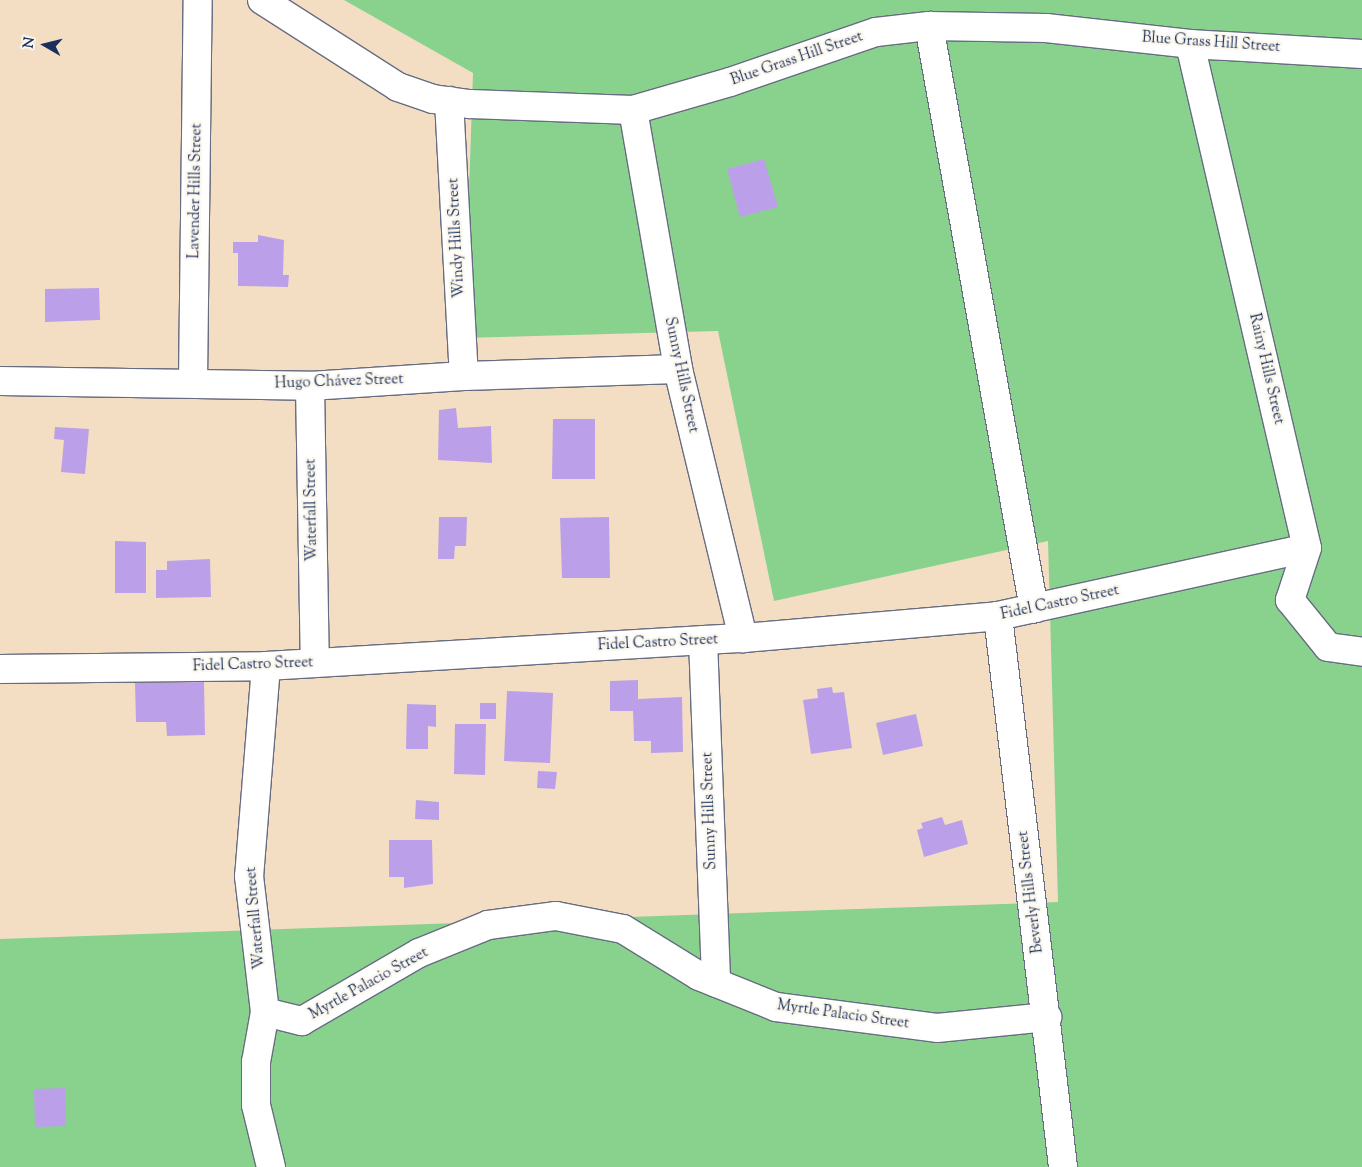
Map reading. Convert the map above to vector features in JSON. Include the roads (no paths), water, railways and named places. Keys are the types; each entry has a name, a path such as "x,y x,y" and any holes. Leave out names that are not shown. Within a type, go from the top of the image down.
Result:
{"street":[{"name":"Lavender Hills Street","path":"193,382 198,0"},
{"name":"Blue Grass Hill Street","path":"262,0 398,87 449,101 633,110 730,82 876,32 929,26 1046,28 1190,44 1362,54"},
{"path":"929,26 1034,609"},
{"name":"Rainy Hills Street","path":"1190,44 1307,548"},
{"name":"Windy Hills Street","path":"449,101 464,376"},
{"name":"Sunny Hills Street","path":"633,110 678,369 743,638"},
{"name":"Hugo Chávez Street","path":"0,381 193,382 310,386 464,376 678,369"},
{"name":"Waterfall Street","path":"310,386 315,663"},
{"path":"1307,548 1290,600 1328,648 1362,652"},
{"name":"Fidel Castro Street","path":"0,669 266,666 743,638 998,616 1307,548"},
{"name":"Beverly Hills Street","path":"998,616 1063,1167"},
{"name":"Sunny Hills Street","path":"703,640 716,983"},
{"name":"Waterfall Street","path":"266,666 249,876 265,1012 256,1062 256,1105 271,1167"},
{"name":"Myrtle Palacio Street","path":"265,1012 302,1021 428,950 488,925 556,916 623,929 698,976 776,1008 937,1028 1046,1017"}]}
